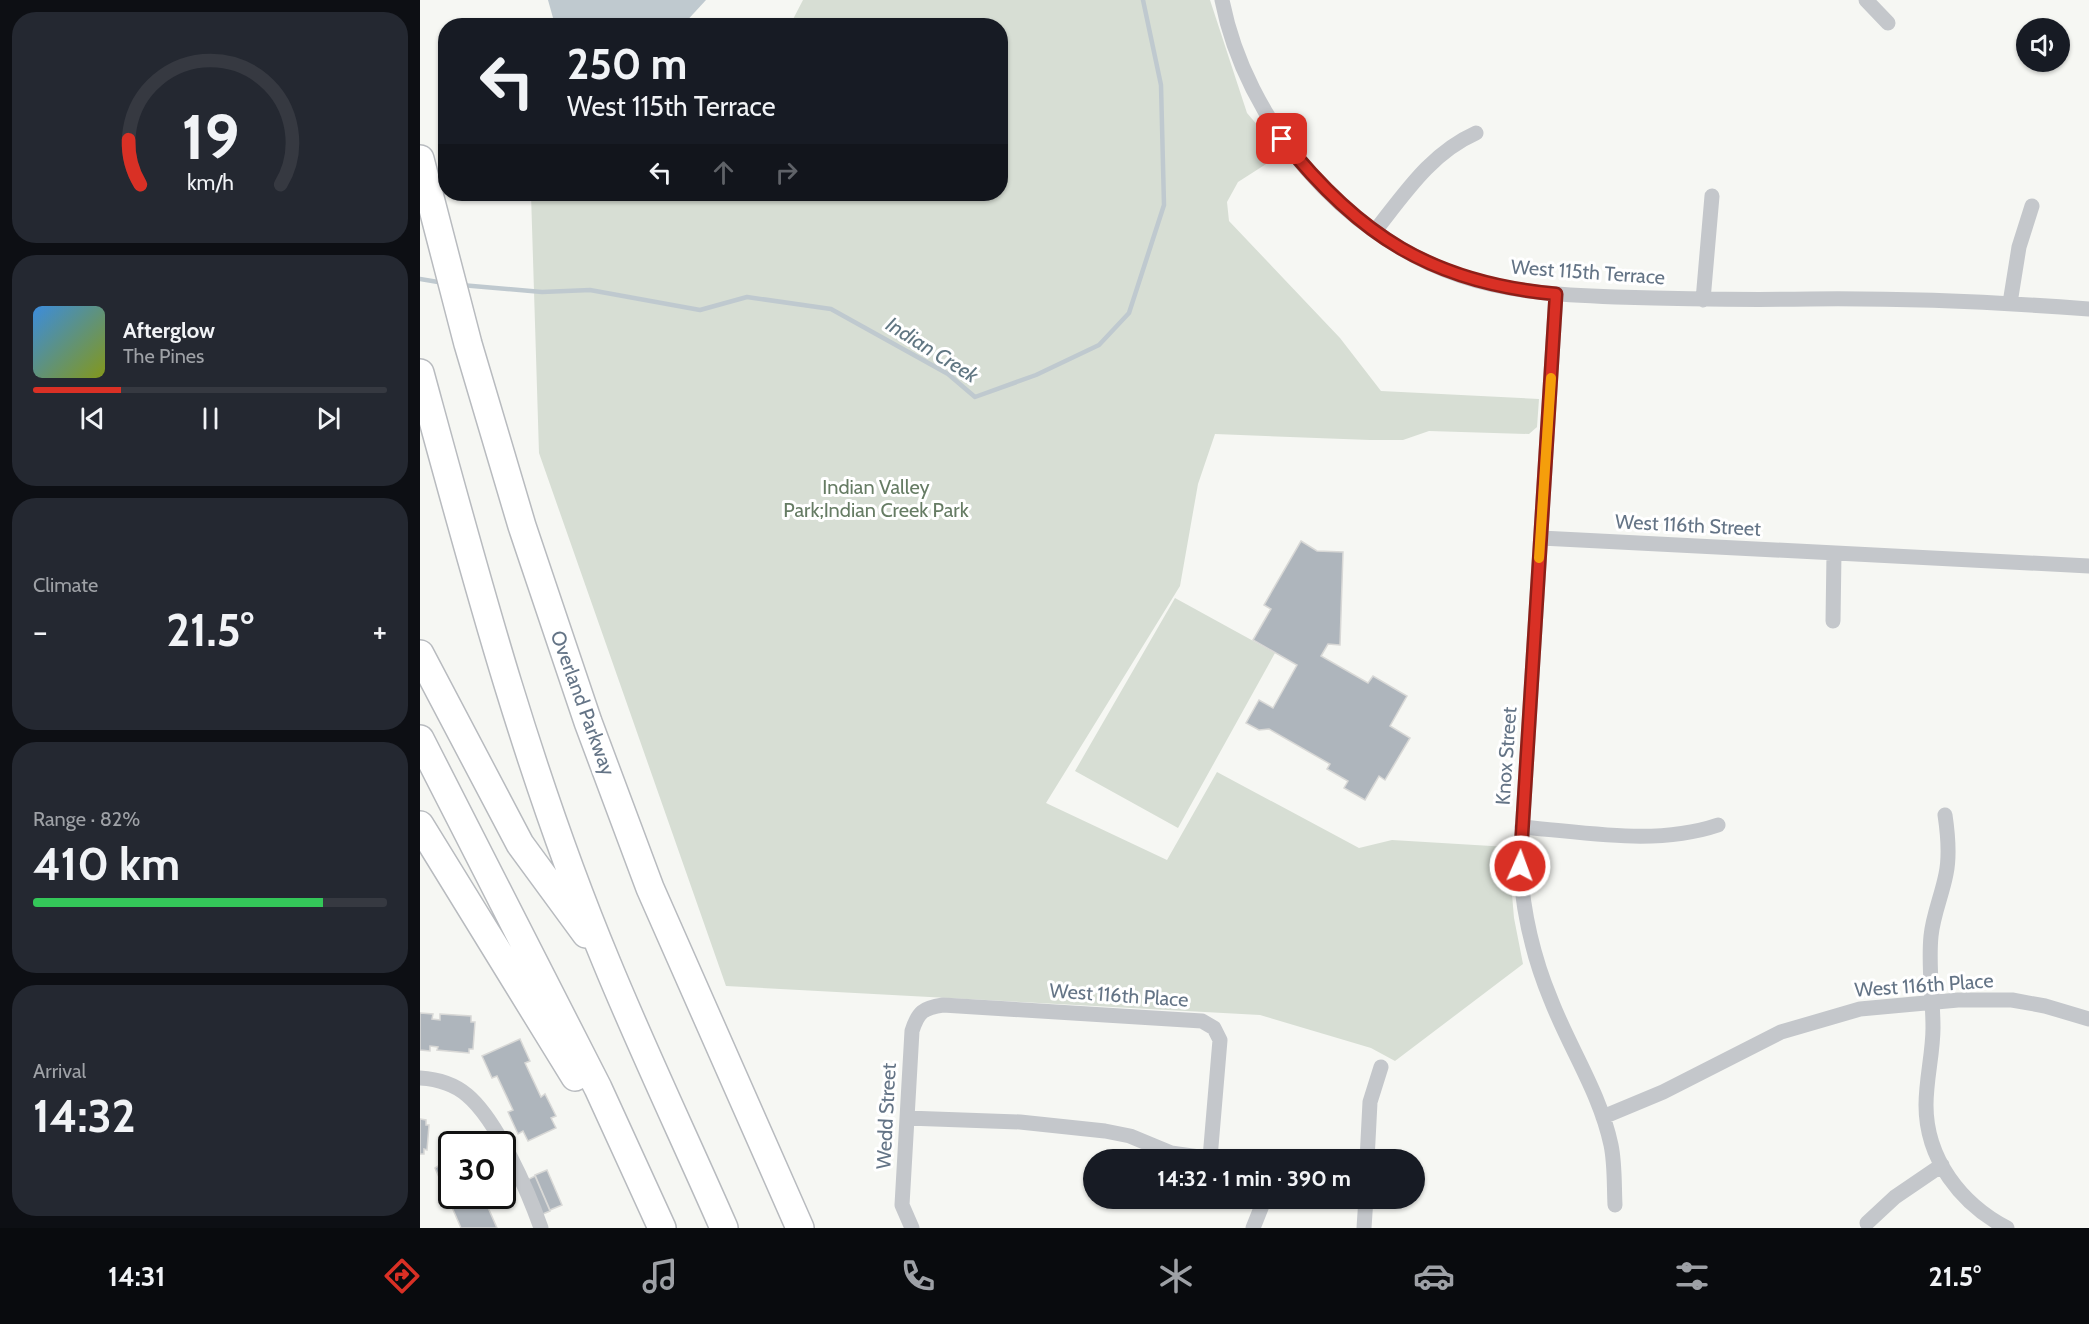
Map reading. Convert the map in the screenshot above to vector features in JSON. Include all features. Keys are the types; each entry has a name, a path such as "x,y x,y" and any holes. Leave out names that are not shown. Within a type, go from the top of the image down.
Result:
{"highway":[{"name":"Overland Parkway","path":"420,159 468,344 526,537 588,722 650,888 800,1228"},
{"path":"420,373 507,685 605,960 724,1228"},
{"path":"420,654 520,844 605,960"},
{"path":"420,739 574,1039 662,1228"},
{"path":"420,825 644,1188"}],"street":[{"name":"West 115th Terrace","path":"1222,0 1232,34 1259,101 1282,139 1334,199 1375,231 1406,253 1462,277 1494,286 1556,294 1703,300 1935,299 2089,309"},
{"path":"1866,0 1888,23"},
{"path":"1375,231 1430,163 1458,141 1476,133"},
{"path":"1703,300 1712,196"},
{"path":"2010,303 2019,247 2032,206"},
{"name":"Knox Street","path":"1556,294 1522,827 1522,885 1535,958 1603,1117 1611,1145 1615,1204"},
{"name":"West 116th Street","path":"1540,538 2089,566"},
{"path":"1833,621 1834,553"},
{"path":"1945,815 1949,849 1946,873 1931,936 1933,1029 1926,1107 1929,1134 1941,1165 1953,1185 1970,1204 2007,1228"},
{"path":"1522,827 1660,837 1700,831 1718,825"},
{"name":"West 116th Place","path":"1603,1117 1664,1092 1741,1051 1790,1029 1860,1008 1932,1002 2012,1000 2089,1018"},
{"name":"West 116th Place","path":"925,1008 944,1005 1202,1021 1214,1028 1220,1040 1215,1149"},
{"name":"Wedd Street","path":"912,1228 902,1205 912,1031 918,1014 925,1008"},
{"path":"1368,1149 1370,1102 1381,1067"},
{"path":"420,1078 433,1079 468,1096 502,1141 540,1228"},
{"path":"907,1118 1020,1122 1105,1131 1130,1136 1161,1149"},
{"path":"1867,1223 1895,1197 1941,1165"},
{"path":"1253,1228 1261,1209"},
{"path":"1364,1228 1365,1209"}],"green space":[{"name":"Indian Valley Park;Indian Creek Park","path":"803,0 1210,0 1247,113 1282,154 1238,182 1227,202 1229,221 1340,338 1381,391 1539,399 1537,427 1529,434 1429,431 1403,440 1370,440 1215,434 1198,484 1180,586 1046,803 1167,860 1217,772 1359,848 1392,840 1508,847 1514,918 1523,964 1395,1061 1371,1048 1260,1015 726,986 539,453 531,201 1008,201 1008,18 794,18"},
{"path":"1175,598 1275,653 1178,828 1075,771"}],"shaded area":[{"path":"548,0 706,0 689,18 553,18"}],"building":[{"path":"1301,541 1317,551 1343,552 1340,645 1328,644 1321,656 1368,683 1373,676 1407,696 1390,726 1410,738 1385,780 1379,776 1365,800 1344,788 1348,781 1327,769 1330,764 1269,729 1259,730 1246,723 1259,700 1273,708 1297,665 1253,640 1271,609 1264,605"},
{"path":"420,1013 433,1014 432,1019 440,1020 440,1014 471,1016 471,1022 475,1022 473,1049 469,1049 469,1053 437,1050 438,1047 430,1046 430,1051 420,1050"},
{"path":"520,1039 530,1061 525,1063 541,1097 545,1094 556,1116 551,1118 556,1128 528,1141 523,1131 518,1134 508,1112 513,1110 497,1076 492,1078 482,1056"},
{"path":"420,1119 426,1120 426,1125 429,1125 427,1150 424,1149 424,1154 420,1154"},
{"path":"547,1170 562,1205 550,1210 535,1175"},
{"path":"535,1176 550,1211 538,1216 523,1182"},
{"path":"453,1209 489,1209 497,1228 461,1228"}],"waterway":[{"name":"Indian Creek","path":"461,285 542,292 590,290 700,310 747,297 831,309 948,374 975,397 1036,375 1099,345 1129,313 1164,205 1161,85 1143,0"},
{"name":"Indian Creek","path":"420,279 444,283"}],"slow traffic":[{"path":"1539,558 1551,378"}],"route":[{"path":"1282,139 1308,172 1334,199 1406,253 1462,277 1494,286 1556,294 1520,866"}]}
